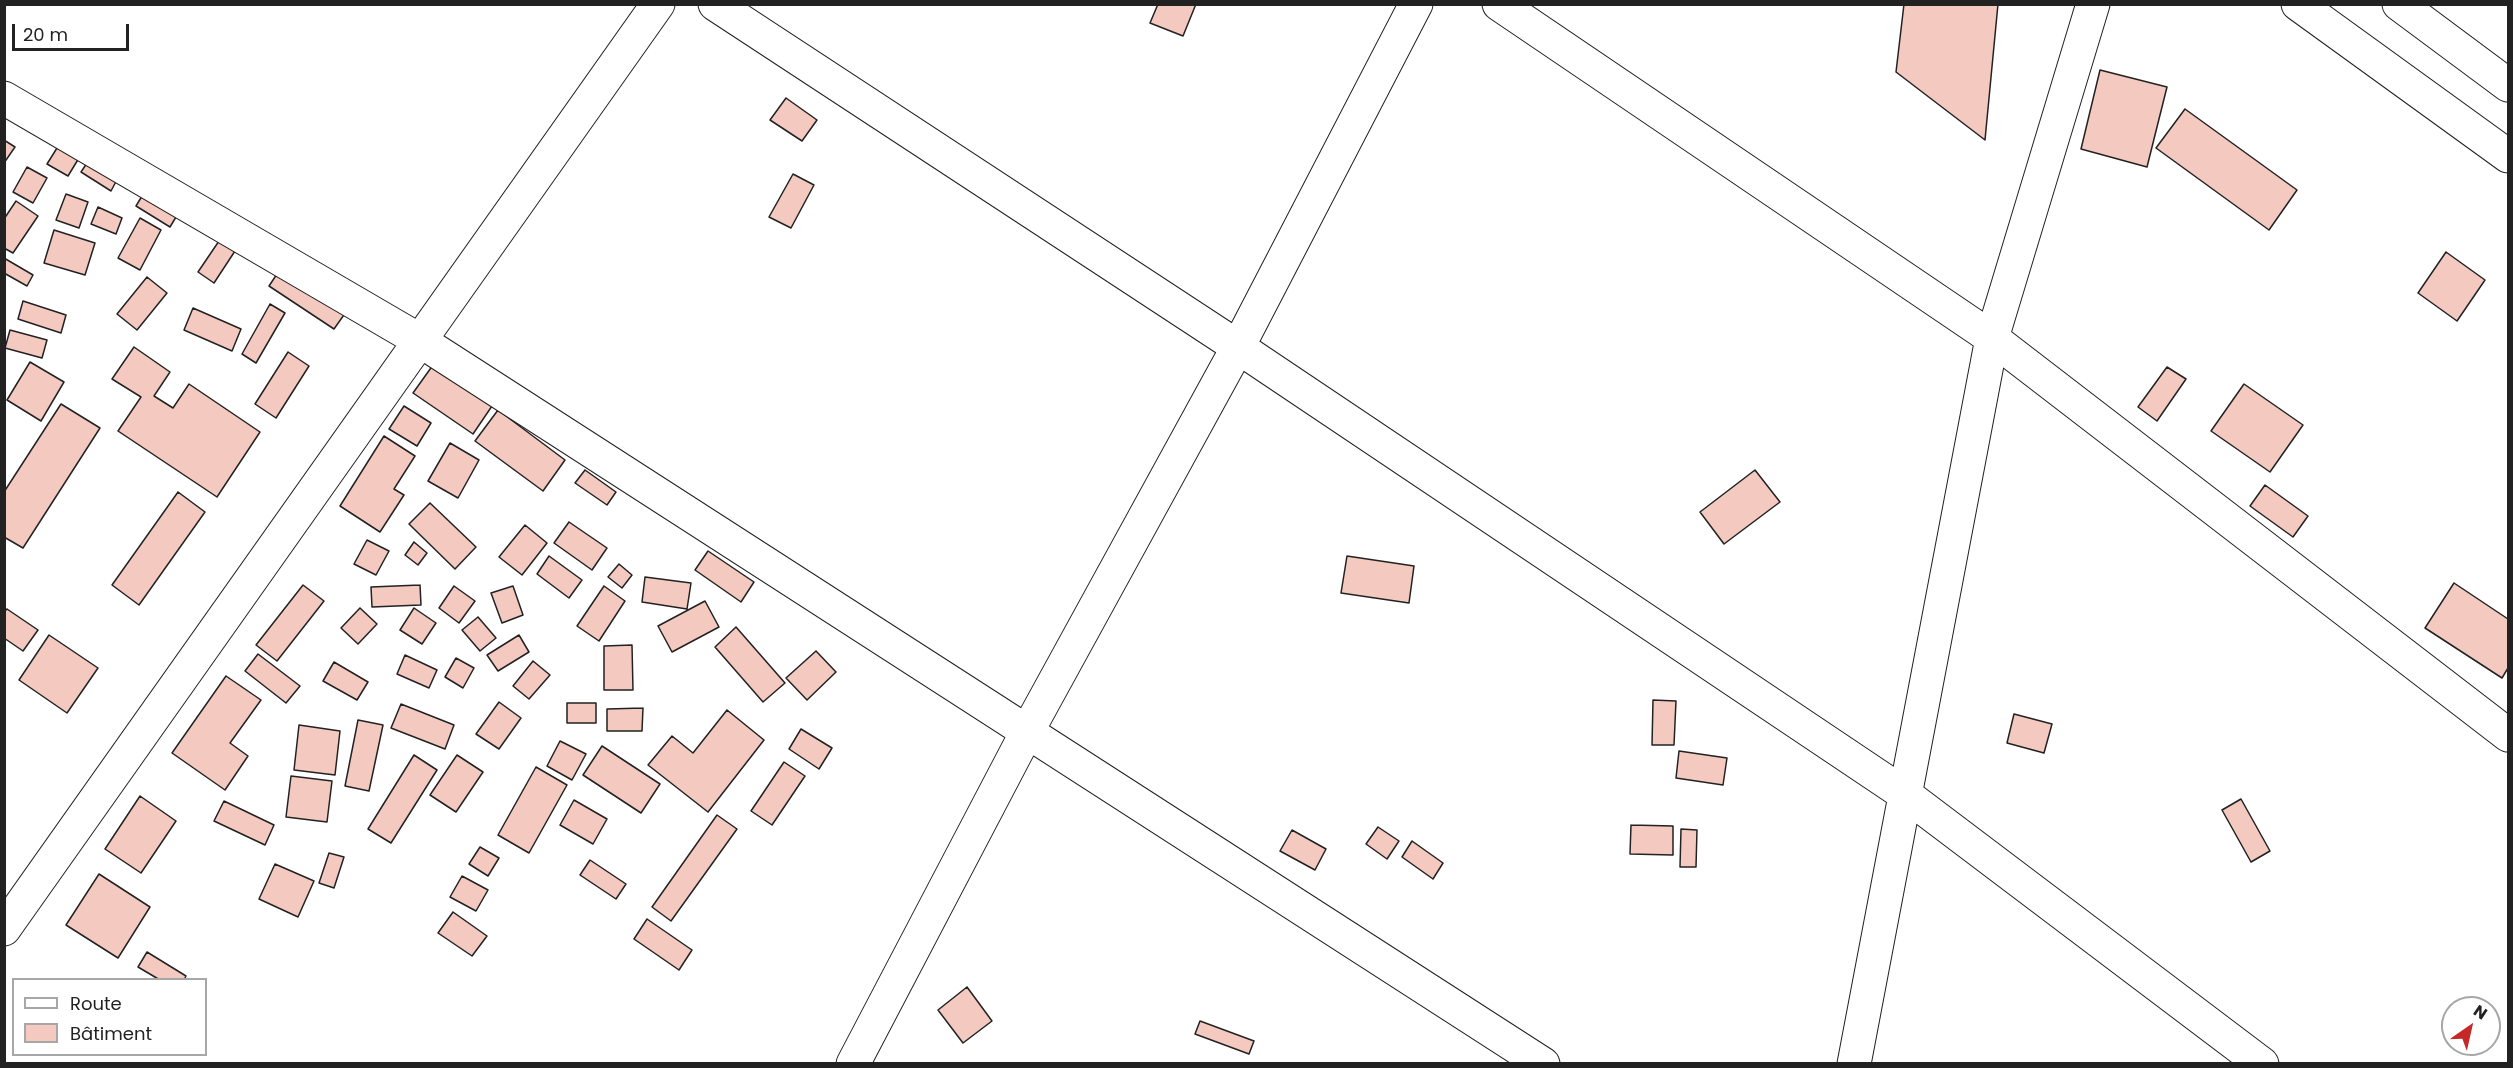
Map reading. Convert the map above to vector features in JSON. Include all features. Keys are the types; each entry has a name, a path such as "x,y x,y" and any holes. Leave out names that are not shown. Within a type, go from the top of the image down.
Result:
{"main road":[{"path":"4,929 658,4"},
{"path":"715,4 1238,347 1906,795 2262,1064"},
{"path":"853,1064 1028,730 1238,347 1416,4"},
{"path":"1499,4 1992,338 2508,735"},
{"path":"1854,1064 1992,338 2093,4"},
{"path":"2298,4 2508,156"},
{"path":"2398,4 2508,85"},
{"path":"4,98 419,340 1028,730 1543,1064"}],"building":[{"path":"1158,4 1196,4 1183,36 1150,23"},
{"path":"1904,4 1998,4 1985,140 1896,72"},
{"path":"2100,70 2167,87 2147,167 2081,149"},
{"path":"786,98 817,120 802,141 770,120"},
{"path":"2185,109 2297,190 2269,230 2156,148"},
{"path":"4,140 15,147 4,163"},
{"path":"62,140 82,153 68,176 47,164"},
{"path":"91,157 120,174 111,191 81,172"},
{"path":"27,167 47,178 33,203 13,192"},
{"path":"793,174 814,185 791,228 769,217"},
{"path":"145,191 179,212 170,227 136,206"},
{"path":"66,194 88,202 79,228 56,220"},
{"path":"16,201 38,216 13,253 4,248 4,219"},
{"path":"98,207 122,218 116,234 91,224"},
{"path":"140,218 161,230 140,270 118,258"},
{"path":"54,230 95,243 85,275 44,263"},
{"path":"219,241 235,251 214,283 198,272"},
{"path":"2446,252 2485,280 2457,321 2418,293"},
{"path":"4,258 33,275 27,286 4,273"},
{"path":"281,268 346,312 334,329 269,286"},
{"path":"147,277 167,293 137,330 117,314"},
{"path":"23,301 66,315 61,333 18,319"},
{"path":"270,304 285,313 256,363 242,354"},
{"path":"193,308 241,329 232,351 184,330"},
{"path":"10,330 47,340 42,358 5,348"},
{"path":"134,347 170,372 154,396 173,408 189,384 260,432 217,497 118,431 141,397 112,379"},
{"path":"288,352 309,366 276,418 255,404"},
{"path":"30,362 64,382 41,421 7,400"},
{"path":"433,365 492,406 473,434 413,393"},
{"path":"2167,367 2186,379 2157,421 2138,407"},
{"path":"2244,384 2303,425 2270,472 2211,431"},
{"path":"61,404 100,428 23,548 4,537 4,492"},
{"path":"404,406 431,423 417,446 389,429"},
{"path":"498,410 565,460 543,491 475,441"},
{"path":"384,436 415,456 394,489 404,495 380,532 340,506"},
{"path":"450,443 479,460 458,498 428,481"},
{"path":"585,470 616,492 607,505 575,483"},
{"path":"1755,470 1780,502 1724,544 1700,512"},
{"path":"2265,485 2308,516 2293,537 2250,506"},
{"path":"178,492 205,512 139,605 112,585"},
{"path":"430,503 476,547 455,569 409,524"},
{"path":"569,522 607,548 592,570 554,543"},
{"path":"525,525 547,543 522,575 499,557"},
{"path":"367,540 389,551 376,575 354,564"},
{"path":"414,542 427,553 418,565 405,555"},
{"path":"708,551 754,582 741,602 695,570"},
{"path":"549,556 582,580 569,598 537,574"},
{"path":"1347,556 1414,566 1409,603 1341,593"},
{"path":"619,564 632,575 622,588 608,577"},
{"path":"645,577 691,583 687,609 642,602"},
{"path":"2454,583 2508,619 2508,668 2502,678 2425,628"},
{"path":"303,585 324,601 277,661 256,645"},
{"path":"420,585 421,605 372,607 371,587"},
{"path":"454,586 475,601 459,623 439,608"},
{"path":"513,586 523,615 502,623 491,593"},
{"path":"604,586 625,601 599,641 577,626"},
{"path":"705,601 719,627 672,652 658,626"},
{"path":"360,608 377,624 358,644 341,628"},
{"path":"414,608 436,623 422,644 400,630"},
{"path":"7,609 38,630 23,651 4,638 4,612"},
{"path":"478,617 496,638 480,651 462,630"},
{"path":"736,627 785,683 763,702 715,647"},
{"path":"49,635 98,668 67,713 19,680"},
{"path":"519,635 529,652 498,671 487,655"},
{"path":"632,645 633,690 604,690 604,646"},
{"path":"816,651 836,672 807,700 786,678"},
{"path":"258,654 300,686 286,703 245,671"},
{"path":"405,655 437,670 429,688 397,674"},
{"path":"456,658 474,668 463,688 445,677"},
{"path":"533,661 550,675 529,699 513,686"},
{"path":"334,662 368,682 357,700 323,681"},
{"path":"226,676 261,700 230,743 248,756 225,790 172,753"},
{"path":"1653,700 1676,701 1674,745 1652,745"},
{"path":"499,702 521,718 499,749 476,734"},
{"path":"567,703 596,703 596,723 567,723"},
{"path":"401,704 454,725 445,749 391,728"},
{"path":"643,708 642,731 607,731 607,709"},
{"path":"727,710 764,740 708,812 648,765 672,736 693,753"},
{"path":"2014,714 2052,724 2044,753 2007,743"},
{"path":"358,720 383,725 369,791 345,786"},
{"path":"299,725 340,731 335,775 294,770"},
{"path":"801,729 832,748 819,769 789,749"},
{"path":"560,741 586,754 572,780 547,766"},
{"path":"602,746 660,784 641,813 583,775"},
{"path":"1679,751 1727,758 1723,785 1676,778"},
{"path":"414,755 437,770 391,843 368,829"},
{"path":"457,755 483,772 456,812 430,795"},
{"path":"784,762 805,776 772,825 751,811"},
{"path":"536,767 567,785 529,853 498,835"},
{"path":"291,776 332,781 327,822 286,817"},
{"path":"140,796 176,821 141,873 105,849"},
{"path":"2241,799 2270,851 2251,862 2222,810"},
{"path":"574,800 607,819 593,844 560,825"},
{"path":"224,801 274,825 265,845 214,821"},
{"path":"717,815 737,829 671,921 652,907"},
{"path":"1631,825 1673,826 1673,855 1630,854"},
{"path":"1378,827 1399,841 1387,859 1366,844"},
{"path":"1681,829 1697,830 1696,867 1680,867"},
{"path":"1292,830 1326,849 1315,870 1280,851"},
{"path":"1412,841 1443,863 1433,879 1402,857"},
{"path":"480,847 499,858 488,876 469,864"},
{"path":"329,853 344,857 334,888 319,883"},
{"path":"590,860 626,884 616,899 580,875"},
{"path":"275,864 314,881 298,917 259,899"},
{"path":"99,874 150,907 118,958 66,925"},
{"path":"462,876 488,890 476,911 450,897"},
{"path":"453,912 487,936 472,956 438,933"},
{"path":"647,919 692,950 679,970 634,939"},
{"path":"147,952 186,976 185,978 157,978 138,967"},
{"path":"967,987 992,1021 963,1043 938,1010"},
{"path":"1200,1021 1254,1041 1249,1054 1195,1034"}]}
